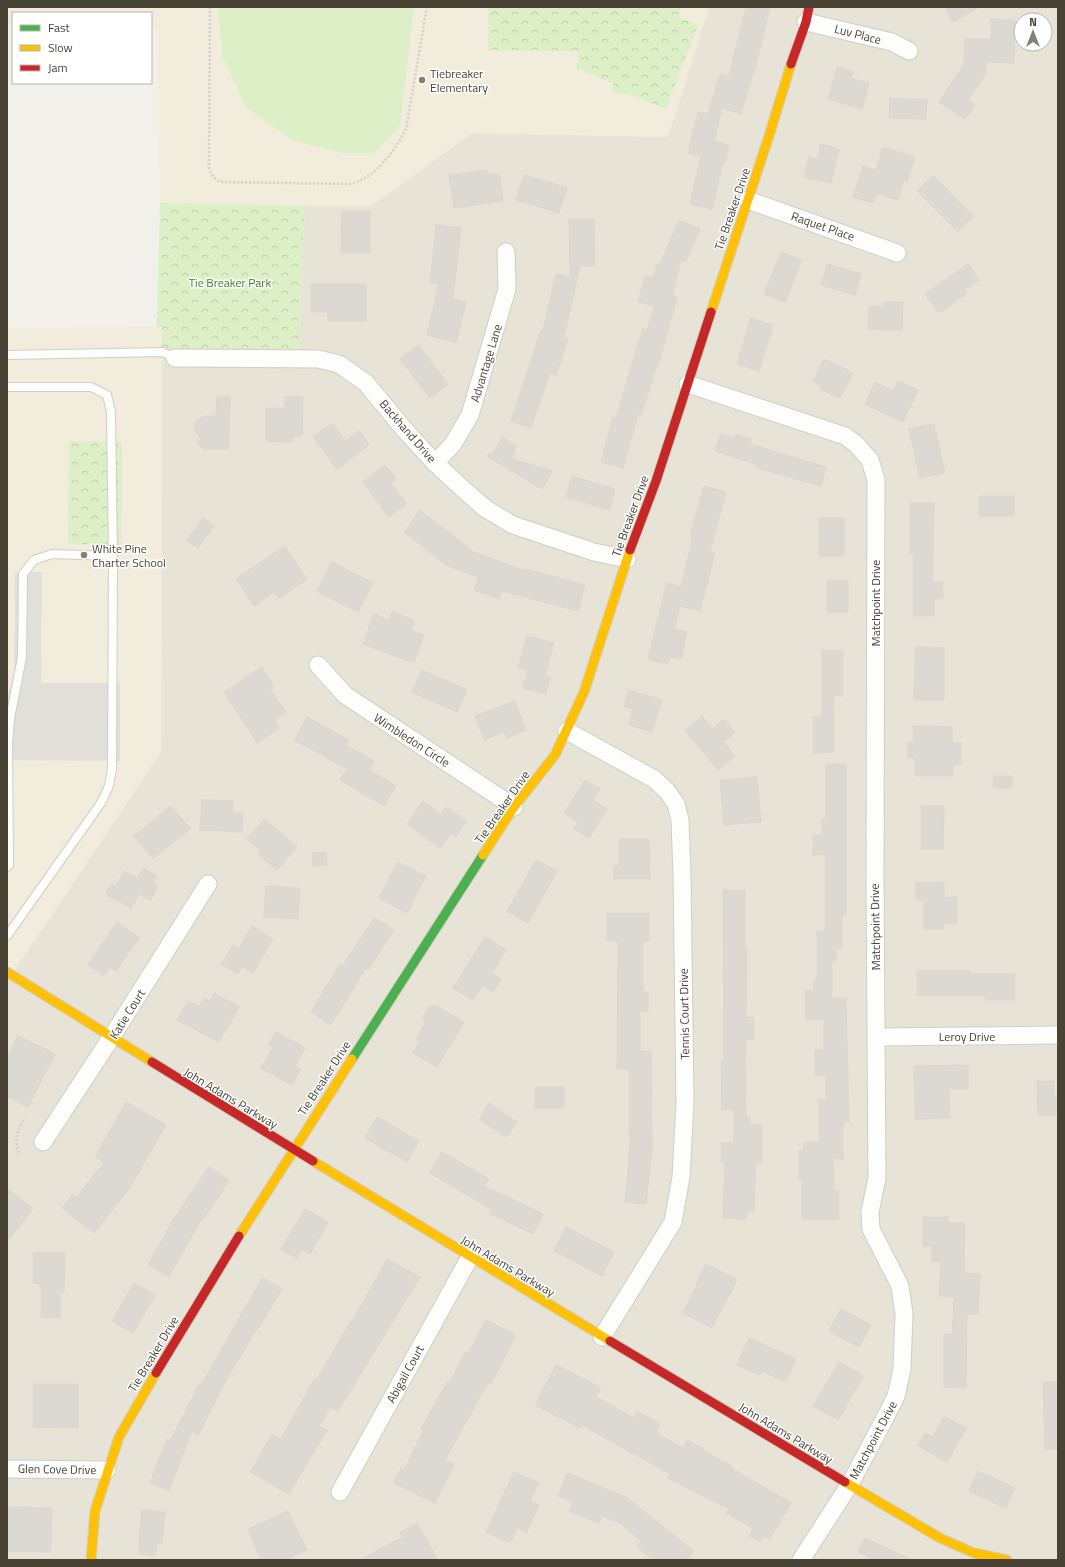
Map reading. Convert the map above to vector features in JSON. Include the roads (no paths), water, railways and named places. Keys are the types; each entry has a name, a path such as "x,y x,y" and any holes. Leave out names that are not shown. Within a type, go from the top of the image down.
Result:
{"street":[{"name":"Luv Place","path":"808,14 892,42 909,51"},
{"name":"Tie Breaker Drive","path":"91,1560 95,1511 107,1470 119,1437 151,1381 223,1260 293,1150 514,807 555,755 567,731 584,692 627,559 656,481 674,421 688,384 769,136 787,74 808,14"},
{"name":"Raquet Place","path":"748,200 897,253"},
{"name":"Advantage Lane","path":"435,463 454,444 470,415 507,290 506,252"},
{"name":"Backhand Drive","path":"175,358 318,359 339,364 366,382 403,428 435,463 462,489 486,509 513,525 594,552 627,559"},
{"name":"Matchpoint Drive","path":"688,384 845,436 856,444 870,460 876,480 875,879 877,1178 870,1212 871,1229 900,1286 904,1314 904,1341 902,1369 896,1396 850,1484 801,1560"},
{"name":"Wimbledon Circle","path":"318,664 345,695 514,807"},
{"name":"Tennis Court Drive","path":"567,731 654,779 667,791 676,804 680,820 685,1104 681,1177 673,1222 602,1337"},
{"name":"Katie Court","path":"43,1142 111,1038 208,884"},
{"name":"John Adams Parkway","path":"7,972 293,1150 602,1337 940,1538 974,1553 1007,1560"},
{"name":"Leroy Drive","path":"876,1037 1058,1035"},
{"name":"Abigail Court","path":"340,1492 470,1257"},
{"name":"Glen Cove Drive","path":"7,1469 107,1470"}],"lane":[{"path":"8,355 164,352 175,358"},
{"path":"7,936 101,803 109,786 112,763 111,412 107,395 91,387 8,388"},
{"path":"7,867 9,865 8,744 11,694 22,658 23,574 34,560 52,554 112,556"}],"place":[{"name":"Tiebreaker Elementary","path":"422,80"},
{"name":"White Pine Charter School","path":"84,555"}],"park label":[{"name":"Tie Breaker Park","path":"230,282"}]}
